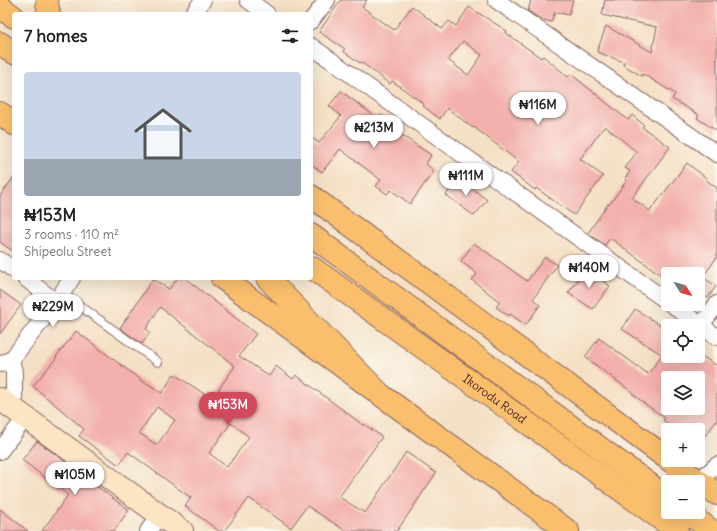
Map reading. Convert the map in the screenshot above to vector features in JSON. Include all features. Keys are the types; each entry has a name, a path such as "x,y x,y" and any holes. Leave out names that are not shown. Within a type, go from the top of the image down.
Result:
{"main road":[{"path":"0,7 12,16"},
{"path":"0,43 12,52"},
{"path":"0,113 12,122"},
{"path":"313,197 661,454"},
{"name":"Ikorodu Road","path":"313,236 661,493"},
{"name":"Ikorodu Road","path":"313,268 677,531"},
{"path":"225,280 568,531"},
{"path":"269,280 381,395"},
{"path":"679,467 690,475"},
{"path":"705,486 717,494"},
{"path":"696,519 712,531"}],"street":[{"path":"194,12 203,0"},
{"path":"248,0 264,12"},
{"path":"313,18 326,0"},
{"path":"496,0 717,154"},
{"path":"313,47 661,297"},
{"path":"0,260 12,269"},
{"path":"29,280 59,297"},
{"path":"0,451 13,408 14,372 5,362 59,297 71,280"},
{"path":"705,320 717,304"},
{"path":"681,311 692,319"},
{"path":"705,328 717,337"},
{"path":"13,408 154,523 182,531"},
{"path":"705,475 717,465"}],"lane":[{"path":"59,297 158,362"}],"building":[{"path":"341,0 367,0 362,7 394,30 412,6 442,29 449,21 456,26 469,7 507,31 506,33 541,58 543,56 568,77 571,74 628,120 632,115 644,125 642,127 670,147 632,198 650,211 687,163 717,188 717,257 705,274 705,267 661,267 661,275 610,238 605,245 588,233 627,180 625,178 630,171 625,168 637,152 605,126 580,159 603,176 574,215 536,188 535,190 511,172 519,162 474,127 473,128 447,108 440,119 423,106 424,104 392,81 390,84 361,62 360,63 343,51 345,49 319,32","holes":["463,41 482,55 468,75 448,60"]},
{"path":"531,0 573,0 569,15 555,12 551,22 540,19 528,11"},
{"path":"605,0 717,0 717,131 697,118 699,115 672,99 675,94 643,74 642,76 623,65 624,62 597,52 606,26 652,52 657,27 602,15"},
{"path":"341,91 377,118 380,115 399,130 397,132 431,155 426,164 434,171 410,204 391,190 387,194 376,186 381,180 340,149 322,172 313,165 313,138 319,143 341,116 329,106"},
{"path":"459,178 487,200 474,216 446,195"},
{"path":"12,180 12,251 0,242 0,196"},
{"path":"474,243 527,281 545,257 557,265 533,299 540,305 526,325 510,314 509,316 496,307 500,302 472,280 477,274 461,261"},
{"path":"586,269 610,286 593,309 568,293"},
{"path":"705,279 716,286 708,298 705,296"},
{"path":"152,280 169,289 176,280 188,280 256,334 239,356 269,376 276,366 293,379 296,375 363,425 364,424 382,437 339,497 365,513 406,452 436,473 397,531 346,531 307,506 291,528 249,498 224,531 219,531 185,506 191,498 128,452 119,465 79,436 84,429 33,386 76,331 145,383 162,393 174,374 212,399 235,366 160,307 146,329 150,332 142,344 120,328","holes":["157,407 175,420 157,445 139,433","231,423 249,437 227,467 209,453"]},
{"path":"0,290 21,305 0,334"},
{"path":"635,309 661,326 661,354 622,329"},
{"path":"599,338 648,374 661,356 661,363 705,363 705,358 717,366 717,420 705,436 705,423 667,423 663,420 665,418 645,404 633,393 585,357"},
{"path":"37,441 129,510 114,531 42,531 68,495 22,460"},
{"path":"0,509 28,531 0,531"}]}
